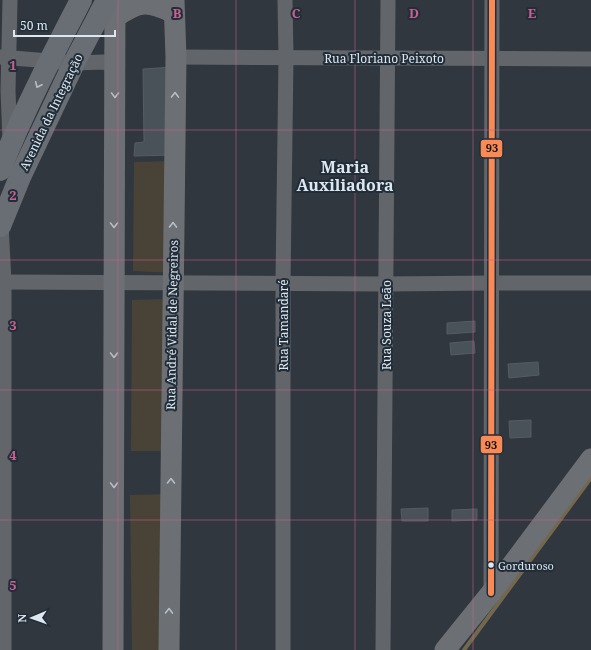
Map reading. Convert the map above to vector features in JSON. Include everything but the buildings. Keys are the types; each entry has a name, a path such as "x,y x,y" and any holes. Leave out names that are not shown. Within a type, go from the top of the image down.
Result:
{"main road":[{"name":"Avenida da Integração","path":"0,170 50,60 81,0"},
{"name":"Avenida da Integração","path":"0,225 20,177 74,62 112,6"}],"street":[{"path":"10,0 4,57 8,91 11,144"},
{"name":"Rua Tamandaré","path":"283,650 282,283 286,57 285,0"},
{"name":"Rua Souza Leão","path":"383,650 388,0"},
{"path":"491,593 493,283 492,0"},
{"path":"113,650 115,66 112,6 129,7 148,4 161,7 174,7"},
{"name":"Rua André Vidal de Negreiros","path":"169,650 176,57 174,7"},
{"path":"4,57 74,62 102,62 115,66"},
{"name":"Rua Floriano Peixoto","path":"176,57 591,58"},
{"path":"0,225 4,282 4,650"},
{"path":"4,282 386,284 591,283"},
{"path":"445,650 491,593 588,464"}],"shaded area":[{"path":"171,161 173,273 133,271 134,162"},
{"path":"169,299 172,451 131,451 132,300"},
{"path":"171,494 170,650 132,650 130,495"}],"waterway":[{"path":"464,650 591,478"}],"transit line":[{"name":"93","path":"491,593 492,0"}],"place":[{"name":"Gorduroso","path":"491,565"}],"district":[{"name":"Maria Auxiliadora","path":"345,176"}]}
